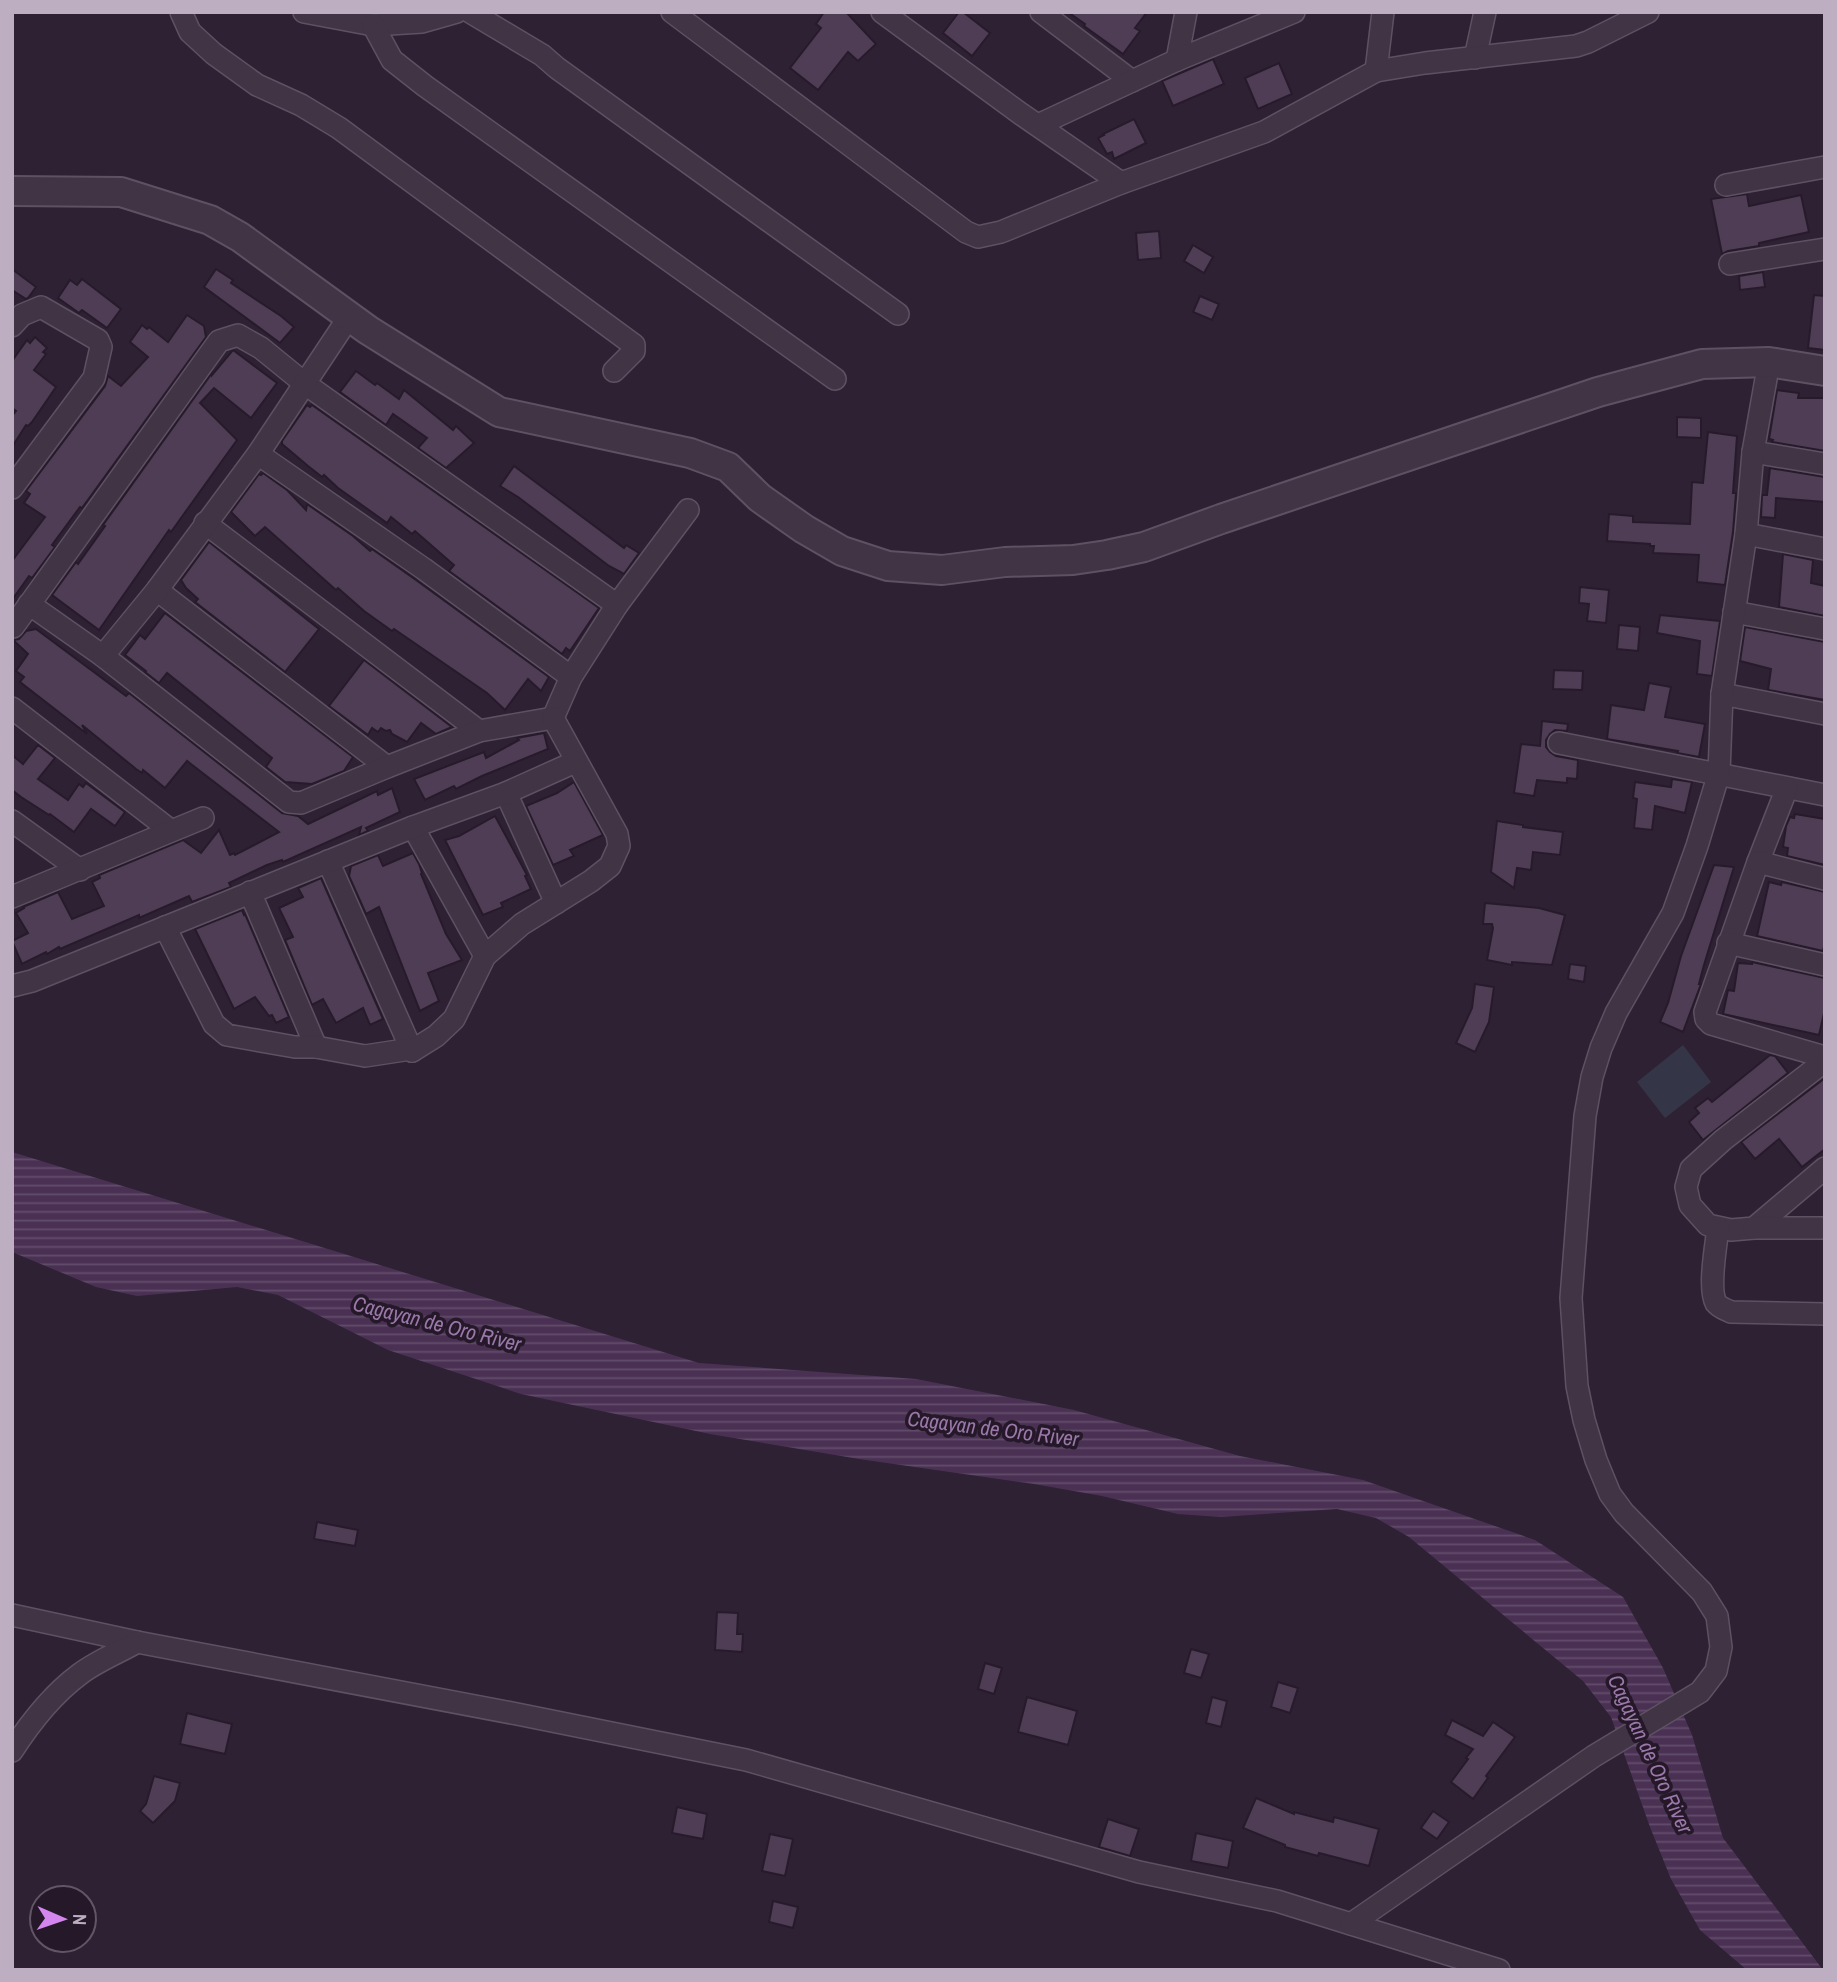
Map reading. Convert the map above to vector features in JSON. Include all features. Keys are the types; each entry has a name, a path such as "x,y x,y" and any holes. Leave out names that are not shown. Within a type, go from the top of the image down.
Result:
{"street":[{"path":"181,12 190,32 214,54 257,85 301,105 339,128 634,345 634,351 614,371"},
{"path":"304,12 373,24 422,22 457,12"},
{"path":"470,12 542,55 898,314"},
{"path":"672,12 966,232 978,237 1001,232 1121,183 1264,132 1376,71 1576,46 1648,12"},
{"path":"882,12 1121,183"},
{"path":"1041,12 1132,81"},
{"path":"1177,60 1186,12"},
{"path":"1376,71 1383,12"},
{"path":"1475,58 1485,12"},
{"path":"1038,125 1177,60 1287,14"},
{"path":"373,24 393,60 425,86 835,379"},
{"path":"1726,185 1825,167"},
{"path":"12,191 121,192 209,220 240,237 349,317 499,412 690,453 729,467 760,498 804,529 842,551 888,566 942,570 1005,562 1073,560 1144,547 1598,392 1702,364 1769,362 1825,371"},
{"path":"1730,264 1825,249"},
{"path":"12,326 22,315 41,307 98,340 102,347 94,378 12,488"},
{"path":"103,656 157,590 258,454 349,317"},
{"path":"13,627 219,341 238,335 261,348 304,383 617,606"},
{"path":"1351,1924 1594,1756 1700,1692 1716,1671 1721,1647 1717,1616 1702,1592 1623,1513 1610,1494 1584,1420 1577,1386 1571,1298 1585,1116 1592,1077 1616,1013 1673,913 1719,773 1723,694 1746,534 1753,452 1769,362"},
{"path":"1753,452 1825,464"},
{"path":"258,454 424,569 571,677"},
{"path":"553,718 571,677 617,606 688,510"},
{"path":"205,523 479,731"},
{"path":"1746,534 1825,549"},
{"path":"157,590 387,767"},
{"path":"29,604 103,656 289,802 301,803 479,731 553,718"},
{"path":"1734,612 1825,629"},
{"path":"1723,694 1825,714"},
{"path":"12,708 170,830"},
{"path":"165,927 214,1024 227,1035 295,1047 316,1046 365,1056 412,1051 436,1036 454,1019 485,956 523,924 610,866 618,846 617,834 553,718"},
{"path":"1559,743 1825,795"},
{"path":"12,986 32,981 413,827 506,793 575,762"},
{"path":"1787,788 1728,943 1705,1012 1706,1019 1711,1024 1825,1059"},
{"path":"506,793 556,903"},
{"path":"12,897 203,818"},
{"path":"12,821 80,870"},
{"path":"413,827 485,956"},
{"path":"328,861 412,1051"},
{"path":"1758,862 1825,879"},
{"path":"250,892 316,1046"},
{"path":"1728,943 1825,965"},
{"path":"1825,1059 1723,1140 1692,1169 1686,1186 1690,1205 1708,1225 1731,1230 1825,1228"},
{"path":"1754,1228 1825,1168"},
{"path":"1718,1228 1713,1282 1715,1301 1721,1308 1731,1312 1825,1314"},
{"path":"12,1615 137,1642 746,1760 1139,1872 1277,1901 1499,1970"},
{"path":"12,1751 23,1733 55,1696 81,1673 137,1642"}],"shaded area":[{"path":"1683,1045 1711,1082 1665,1118 1637,1082"}],"water":[{"name":"Cagayan de Oro River","path":"12,1152 699,1363 916,1379 1074,1410 1240,1456 1363,1480 1535,1540 1623,1597 1663,1668 1692,1735 1723,1838 1823,1970 1747,1970 1700,1930 1671,1879 1611,1717 1583,1681 1409,1537 1376,1518 1337,1509 1221,1517 1178,1514 1102,1496 1034,1484 710,1434 521,1394 388,1350 278,1295 237,1287 137,1296 96,1287 12,1252"}],"building":[{"path":"824,12 846,12 876,44 858,61 848,52 818,90 790,68 821,28 816,24"},
{"path":"959,12 963,12 990,33 972,56 943,33"},
{"path":"1068,12 1147,12 1135,28 1140,31 1123,54"},
{"path":"1213,59 1224,84 1173,106 1162,81"},
{"path":"1279,63 1292,94 1258,109 1245,78"},
{"path":"1134,119 1146,143 1114,159 1112,152 1107,154 1098,138"},
{"path":"1747,194 1749,206 1801,195 1809,232 1722,254 1711,199"},
{"path":"1159,231 1161,258 1138,260 1136,233"},
{"path":"1193,245 1213,257 1204,273 1184,261"},
{"path":"12,269 36,287 28,298 12,290"},
{"path":"216,269 233,280 231,283 294,327 280,343 204,287"},
{"path":"1763,272 1765,287 1740,290 1739,276"},
{"path":"82,279 121,309 107,328 82,310 79,313 58,298 70,280 77,285"},
{"path":"1814,295 1825,296 1825,350 1808,348"},
{"path":"1200,296 1219,304 1212,320 1193,312"},
{"path":"187,315 204,326 206,337 52,545 55,547 12,600 12,561 45,517 24,503 30,494 26,491 105,386 108,376 121,386 148,357 130,342 142,325 147,329 149,327 168,342"},
{"path":"35,337 47,348 43,352 46,354 34,370 56,387 12,447 12,416 16,411 12,408 12,361 27,340 30,343"},
{"path":"233,350 277,383 251,418 214,388 200,403 237,440 171,532 169,530 99,630 52,595 76,562 78,564 212,373"},
{"path":"356,371 399,399 404,390 453,430 456,426 474,443 446,468 418,448 427,438 393,414 386,425 340,392"},
{"path":"1777,390 1799,393 1798,398 1825,398 1825,451 1772,442 1773,440 1769,439"},
{"path":"307,405 312,405 599,608 570,651 566,648 562,654 449,571 454,565 415,531 412,534 391,517 387,523 324,475 322,477 282,444"},
{"path":"1677,417 1701,418 1701,438 1677,437"},
{"path":"1708,432 1737,436 1733,532 1725,585 1697,582 1699,555 1653,553 1654,546 1650,544 1607,541 1609,514 1633,516 1633,522 1690,524 1692,482 1703,483"},
{"path":"514,466 624,548 626,545 639,553 624,574 609,566 500,486"},
{"path":"1770,468 1825,477 1825,502 1776,498 1775,518 1761,517 1762,495 1767,495"},
{"path":"263,473 287,490 306,510 307,504 549,677 541,691 528,679 505,710 487,693 394,629 392,631 338,588 336,590 265,527 255,536 231,512 259,474"},
{"path":"209,542 319,629 285,672 195,602 198,599 181,580"},
{"path":"1783,554 1813,560 1811,583 1825,586 1825,616 1779,607"},
{"path":"1580,587 1609,590 1606,623 1587,621 1589,604 1579,603"},
{"path":"165,613 353,757 344,771 312,784 285,782 266,767 272,758 167,673 159,683 125,655 140,635 145,639"},
{"path":"1660,615 1720,621 1712,676 1697,674 1700,641 1657,633"},
{"path":"1619,625 1640,627 1638,651 1617,649"},
{"path":"1745,627 1825,642 1825,700 1768,690 1771,669 1740,661"},
{"path":"36,629 126,696 129,693 282,813 298,816 308,824 377,791 378,795 392,788 400,812 366,828 368,831 359,835 361,827 283,862 282,860 267,865 229,883 231,887 192,902 189,896 22,964 12,941 28,933 16,913 23,907 58,892 72,919 104,906 92,882 100,878 99,875 183,840 201,853 219,830 230,855 235,855 279,832 187,761 165,788 143,770 142,773 136,769 82,725 87,734 20,682 24,677 16,671 28,654 13,640 19,639 26,631"},
{"path":"364,660 452,727 436,734 421,723 407,742 392,734 390,730 381,728 378,732 372,728 368,735 329,706"},
{"path":"1554,670 1583,671 1582,690 1553,689"},
{"path":"1649,683 1671,687 1665,717 1705,724 1699,757 1607,739 1611,705 1644,710"},
{"path":"1542,721 1568,724 1567,731 1555,730 1550,734 1546,747 1556,756 1578,760 1577,779 1567,778 1567,783 1537,780 1534,796 1514,793 1521,744 1540,746"},
{"path":"544,733 548,749 425,800 414,779 484,752 486,758 519,740 517,738"},
{"path":"38,745 55,758 38,779 68,800 79,784 83,787 86,783 125,812 115,826 91,809 74,832 12,790 12,755 23,764"},
{"path":"1672,779 1692,782 1685,813 1655,806 1652,830 1634,828 1637,799 1633,798 1635,782 1671,787"},
{"path":"574,782 603,835 570,850 574,856 553,865 526,806 557,793"},
{"path":"1795,814 1825,819 1825,865 1787,856 1788,848 1783,847 1786,826 1790,817 1794,818"},
{"path":"495,816 527,875 525,876 531,889 501,903 503,907 483,915 445,840 459,836"},
{"path":"1497,821 1563,832 1560,855 1533,852 1531,870 1517,868 1514,888 1491,872"},
{"path":"413,853 446,934 462,960 428,973 439,1001 420,1011 379,907 366,914 349,876 351,866 378,855 383,866"},
{"path":"1714,865 1734,867 1704,965 1701,984 1683,1032 1660,1022"},
{"path":"321,878 383,1019 370,1025 363,1008 336,1023 323,999 312,1005 285,940 293,937 279,908 303,897 298,888"},
{"path":"1769,882 1781,885 1782,882 1825,892 1823,951 1757,936"},
{"path":"1485,903 1539,908 1565,915 1552,965 1512,962 1512,965 1487,960 1493,928 1492,924 1483,924"},
{"path":"242,910 289,1017 276,1023 255,997 234,1009 195,929"},
{"path":"1752,962 1825,978 1825,1009 1819,1035 1723,1014 1728,990 1734,991 1738,963"},
{"path":"1570,964 1586,966 1584,982 1568,979"},
{"path":"1475,984 1494,987 1489,1022 1475,1052 1456,1043 1472,1008"},
{"path":"1770,1055 1775,1056 1788,1073 1703,1140 1689,1122 1699,1113 1695,1108 1708,1098 1712,1102"},
{"path":"1825,1078 1825,1149 1802,1167 1779,1139 1755,1159 1741,1142"},
{"path":"317,1522 358,1530 355,1546 314,1539"},
{"path":"717,1612 738,1613 737,1634 743,1634 742,1652 715,1650"},
{"path":"1191,1649 1209,1654 1201,1678 1184,1673"},
{"path":"985,1663 1002,1668 994,1694 978,1689"},
{"path":"1278,1682 1298,1688 1290,1713 1271,1707"},
{"path":"1027,1697 1077,1711 1068,1745 1018,1732"},
{"path":"1212,1697 1227,1701 1221,1727 1206,1723"},
{"path":"187,1713 232,1724 225,1754 180,1744"},
{"path":"1452,1720 1483,1736 1493,1722 1515,1737 1486,1776 1488,1778 1473,1799 1451,1782 1473,1749 1445,1735"},
{"path":"154,1776 180,1783 175,1801 153,1823 140,1811 146,1804"},
{"path":"1256,1798 1294,1814 1333,1822 1334,1817 1379,1829 1369,1866 1285,1847 1243,1828"},
{"path":"677,1807 707,1814 703,1839 672,1833"},
{"path":"1433,1811 1449,1822 1437,1839 1421,1828"},
{"path":"1108,1819 1139,1829 1130,1856 1099,1847"},
{"path":"1196,1833 1233,1841 1228,1868 1191,1861"},
{"path":"770,1834 793,1839 785,1876 762,1871"},
{"path":"773,1901 798,1907 793,1928 769,1922"}]}
